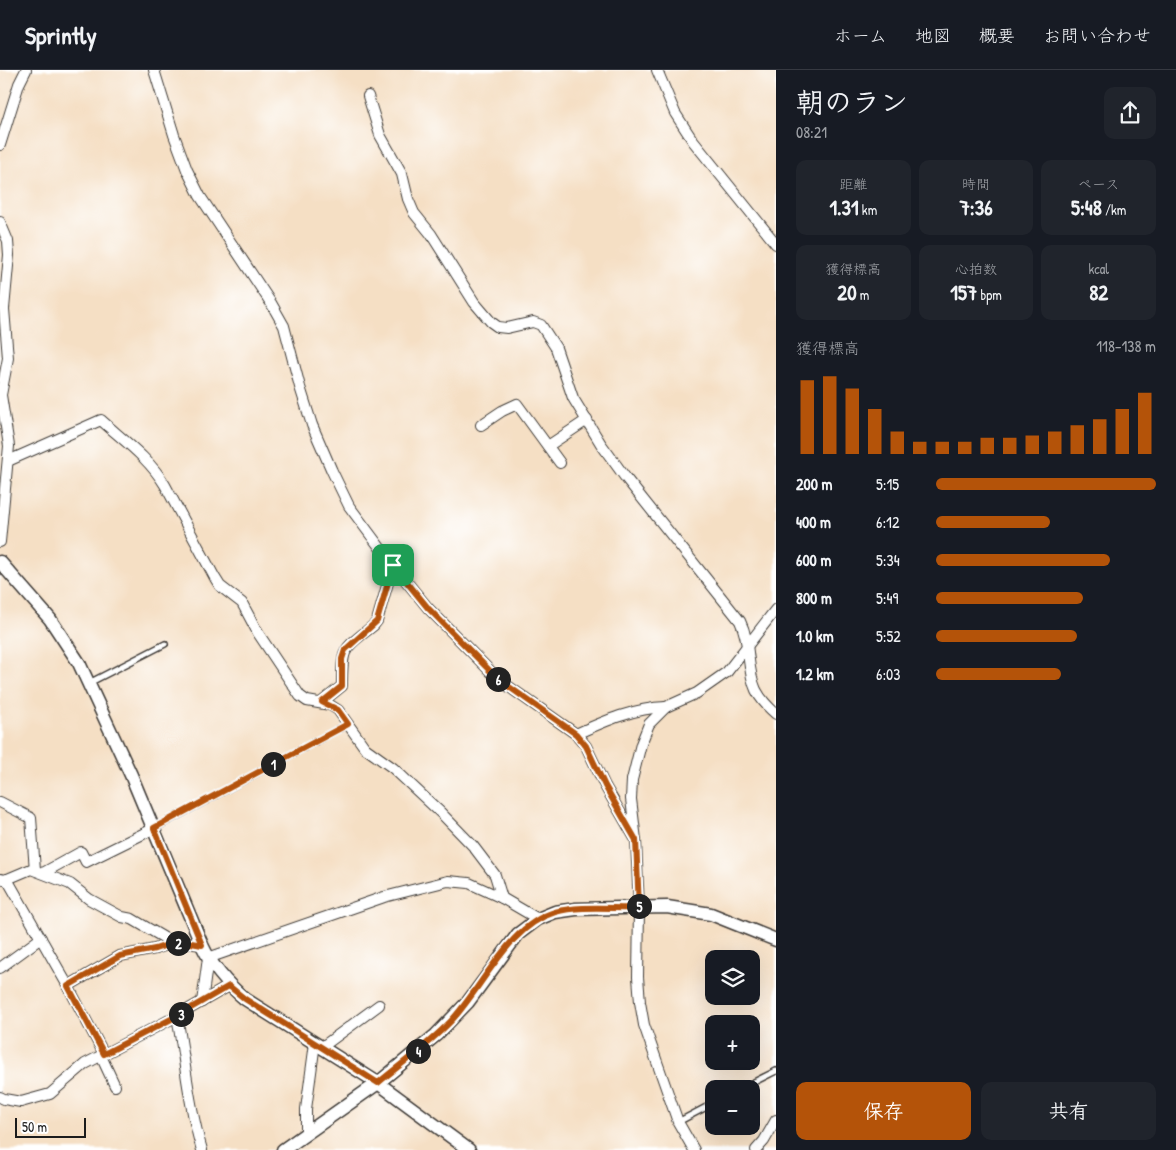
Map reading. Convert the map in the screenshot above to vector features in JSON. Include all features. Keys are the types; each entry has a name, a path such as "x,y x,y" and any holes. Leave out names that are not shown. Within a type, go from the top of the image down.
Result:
{"street":[{"path":"0,145 19,84 26,70"},
{"path":"154,70 174,135 187,170 200,196 284,326 312,425 350,506 393,565 428,608 498,679 576,734 586,746 605,786 636,840"},
{"path":"657,70 675,113 694,141 776,244"},
{"path":"368,96 380,135 402,174 408,199 414,213 431,234 474,302 491,322 498,327 507,328 533,322 541,325 556,348 573,398 624,477 740,621 745,631 751,673 756,690 764,703 776,714"},
{"path":"0,222 8,241 9,255 4,309 8,358 0,394 9,446 0,542"},
{"path":"481,425 502,411 517,404 560,464"},
{"path":"8,461 101,420 157,471 220,586 242,603 258,633 300,696 307,701 322,702 338,710 365,748 414,786 473,846 496,875 502,898"},
{"path":"548,446 587,420"},
{"path":"0,564 55,626 79,663 154,828 208,958 229,986 245,999 378,1083 469,1150"},
{"path":"322,702 342,686 342,659 345,650 377,621 393,565"},
{"path":"694,1150 678,1122 644,1025 639,998 639,908 636,840 631,799 632,780 635,762 650,724 666,707 697,693 727,672 776,609"},
{"path":"576,734 609,719 650,707 666,707"},
{"path":"0,802 31,818 39,872"},
{"path":"39,872 81,852 86,862 154,828"},
{"path":"115,1086 68,986 4,879 31,869 39,872 70,884 89,899 122,917 132,919 173,943"},
{"path":"208,958 384,897 448,881 469,883 502,898 511,905 526,911 538,919"},
{"path":"284,1150 378,1083 451,1022 518,934 538,919 555,912 576,909 667,907 702,912 776,940"},
{"path":"0,968 41,938"},
{"path":"68,986 120,956 155,949 173,943 186,942 202,945"},
{"path":"202,1002 208,958"},
{"path":"0,1097 4,1100 22,1102 50,1094 85,1064 177,1016 229,986"},
{"path":"306,1133 306,1109 318,1045 379,1005"},
{"path":"177,1016 202,1150"},
{"path":"756,1150 764,1141 776,1120"}],"lane":[{"path":"88,684 165,644"},
{"path":"154,828 348,724"},
{"path":"758,1080 776,1071"},
{"path":"678,1122 705,1108"}],"route":[{"path":"393,565 428,608 498,679 576,734 586,746 605,786 636,840 639,908 576,909 555,912 538,919 518,934 451,1022 378,1083 245,999 229,986 177,1016 104,1054 68,986 120,956 155,949 173,943 186,942 202,945 154,828 348,724 338,710 322,702 342,686 342,659 345,650 377,621 393,565"}]}
